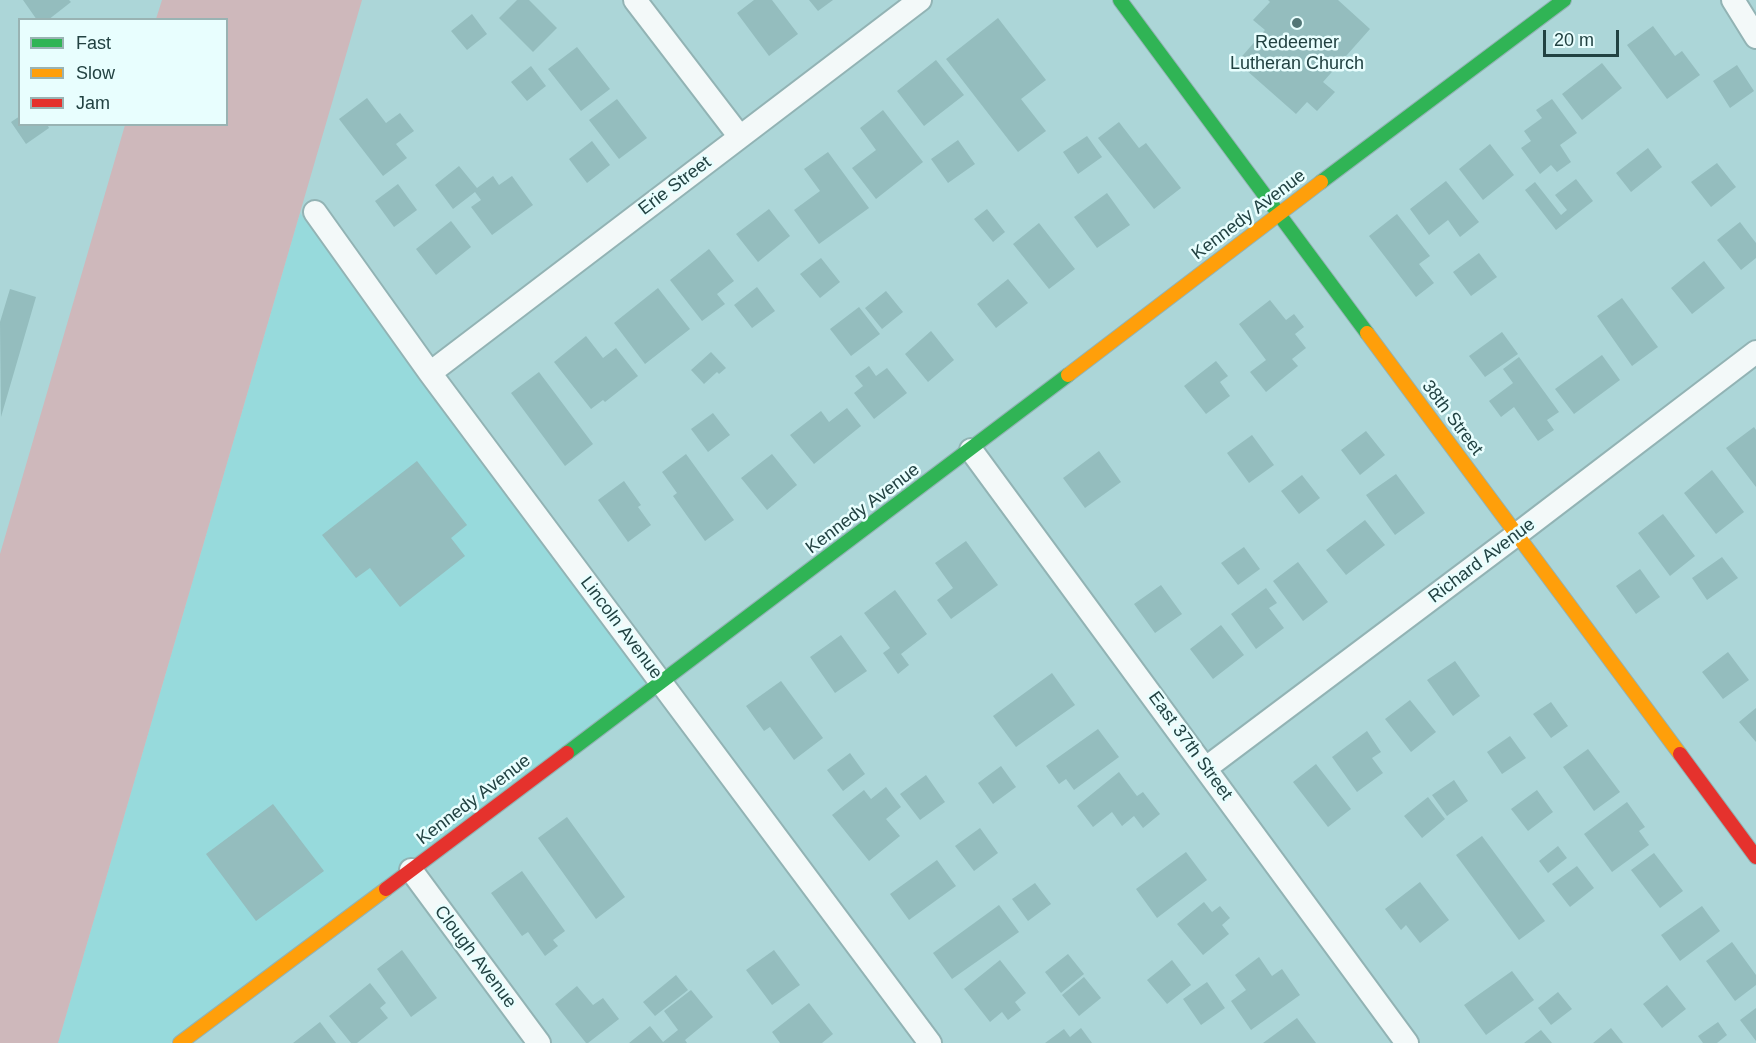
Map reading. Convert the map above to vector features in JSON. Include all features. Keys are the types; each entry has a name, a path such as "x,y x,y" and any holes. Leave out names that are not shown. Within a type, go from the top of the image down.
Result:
{"street":[{"path":"635,0 740,137"},
{"name":"Erie Street","path":"430,373 920,0"},
{"name":"38th Street","path":"1120,0 1756,857"},
{"name":"Kennedy Avenue","path":"180,1043 971,450 1279,214 1564,0"},
{"path":"1733,0 1756,37"},
{"name":"Lincoln Avenue","path":"315,212 430,373 930,1043"},
{"name":"Richard Avenue","path":"1206,768 1756,352"},
{"name":"East 37th Street","path":"971,450 1407,1043"},
{"name":"Clough Avenue","path":"411,870 539,1043"}],"shaded area":[{"path":"162,0 362,0 58,1043 0,1043 0,554 125,126 228,126 228,18 156,18"},
{"path":"300,213 652,683 170,1043 58,1043"}],"building":[{"path":"23,0 69,0 71,2 51,18 36,18"},
{"path":"517,0 529,0 557,28 533,52 499,18"},
{"path":"754,0 772,0 798,34 769,56 737,13"},
{"path":"809,0 833,0 818,11"},
{"path":"1268,0 1338,0 1370,29 1323,82 1335,92 1317,111 1307,102 1296,114 1237,62 1265,30 1253,20 1270,2"},
{"path":"472,14 487,34 467,50 451,31"},
{"path":"998,18 1046,80 1021,99 1046,131 1018,152 946,59"},
{"path":"1653,26 1675,56 1682,51 1700,75 1667,99 1627,45"},
{"path":"577,47 610,89 581,111 548,69"},
{"path":"936,60 964,95 924,126 897,91"},
{"path":"1602,63 1622,88 1582,120 1562,94"},
{"path":"1737,65 1754,91 1730,108 1713,81"},
{"path":"531,66 546,86 527,101 511,82"},
{"path":"367,98 386,123 400,113 414,131 396,144 407,158 383,176 339,119"},
{"path":"617,99 647,138 619,159 589,120"},
{"path":"1552,99 1577,133 1560,145 1571,162 1557,172 1551,165 1540,174 1521,148 1531,141 1524,131 1542,118 1536,110"},
{"path":"883,110 923,162 876,199 852,168 876,150 860,128"},
{"path":"18,117 18,126 48,126 49,128 26,144 11,122"},
{"path":"1119,122 1139,148 1146,143 1181,188 1154,209 1098,138"},
{"path":"1087,136 1102,157 1078,174 1063,152"},
{"path":"958,140 975,164 948,183 931,159"},
{"path":"592,141 610,165 587,183 569,159"},
{"path":"1490,144 1514,175 1483,200 1459,169"},
{"path":"1648,148 1662,167 1631,192 1616,173"},
{"path":"828,152 869,208 819,244 794,210 820,191 804,169"},
{"path":"1717,163 1736,187 1711,207 1691,182"},
{"path":"459,166 477,188 493,176 499,185 512,176 533,205 492,235 471,207 481,200 475,192 453,209 435,185"},
{"path":"1576,179 1593,201 1556,230 1525,190 1535,182 1561,215 1567,210 1555,195"},
{"path":"1446,181 1479,222 1460,237 1448,220 1429,235 1410,209"},
{"path":"398,184 417,210 394,227 375,201"},
{"path":"1107,193 1130,225 1097,248 1074,217"},
{"path":"769,209 790,236 758,262 736,234"},
{"path":"987,209 1005,232 993,242 974,219"},
{"path":"1397,214 1430,256 1419,264 1434,283 1416,297 1369,236"},
{"path":"451,221 471,247 436,275 416,249"},
{"path":"1740,222 1756,243 1756,258 1741,270 1717,240"},
{"path":"1039,223 1075,269 1049,289 1013,244"},
{"path":"709,249 734,281 717,294 725,304 702,321 670,280"},
{"path":"1479,253 1497,277 1471,296 1453,272"},
{"path":"821,258 840,282 820,298 800,274"},
{"path":"1704,261 1725,288 1692,314 1671,288"},
{"path":"1008,279 1028,303 996,328 977,304"},
{"path":"757,287 775,311 752,328 734,305"},
{"path":"658,288 690,329 645,364 614,323"},
{"path":"10,289 36,297 1,417 0,322"},
{"path":"886,291 903,312 882,329 865,308"},
{"path":"1622,298 1658,347 1632,366 1597,316"},
{"path":"1270,300 1286,320 1294,314 1304,327 1295,334 1306,348 1292,359 1298,366 1266,392 1250,372 1266,360 1239,324"},
{"path":"859,307 880,334 851,356 830,329"},
{"path":"931,331 954,360 928,382 905,354"},
{"path":"1502,332 1518,354 1485,377 1469,356"},
{"path":"586,336 603,358 616,348 638,376 605,402 603,400 591,409 554,362"},
{"path":"711,352 726,368 719,374 717,372 704,384 691,370"},
{"path":"1602,355 1620,380 1574,414 1555,389"},
{"path":"1519,357 1559,412 1547,420 1554,430 1538,441 1514,407 1501,417 1489,401 1513,383 1503,369"},
{"path":"1216,361 1228,376 1220,382 1230,396 1206,414 1184,386"},
{"path":"869,366 876,376 887,368 907,393 874,419 854,393 863,386 855,376"},
{"path":"539,372 593,444 565,466 511,393"},
{"path":"847,408 861,426 814,464 790,435 821,411 829,422"},
{"path":"713,413 730,435 708,452 691,429"},
{"path":"1754,427 1756,430 1756,487 1726,448"},
{"path":"1366,431 1385,455 1360,475 1341,450"},
{"path":"1252,435 1274,465 1249,483 1227,453"},
{"path":"1099,451 1121,482 1085,508 1063,478"},
{"path":"686,454 734,520 705,541 673,496 677,493 662,472"},
{"path":"772,454 797,485 767,510 741,478"},
{"path":"417,461 467,525 451,538 465,556 400,607 370,568 356,578 322,535"},
{"path":"1712,470 1744,512 1716,534 1684,493"},
{"path":"1396,474 1425,513 1395,535 1366,495"},
{"path":"1302,475 1320,498 1299,514 1281,491"},
{"path":"624,481 641,505 638,507 651,525 628,542 598,500"},
{"path":"1663,514 1695,556 1670,576 1638,533"},
{"path":"1365,520 1385,545 1346,575 1326,550"},
{"path":"966,541 998,585 951,619 937,600 953,588 935,563"},
{"path":"1244,547 1260,569 1238,585 1221,563"},
{"path":"1722,557 1738,578 1707,600 1692,578"},
{"path":"1298,562 1328,602 1303,621 1273,581"},
{"path":"1640,569 1660,597 1636,614 1616,586"},
{"path":"1161,585 1182,614 1155,633 1134,604"},
{"path":"1266,588 1277,603 1269,608 1284,628 1256,649 1231,614"},
{"path":"895,590 927,634 901,654 909,665 898,674 883,653 890,648 864,613"},
{"path":"1221,625 1244,655 1213,679 1190,649"},
{"path":"841,635 867,671 835,693 810,657"},
{"path":"1728,652 1749,680 1723,699 1702,672"},
{"path":"1455,661 1480,696 1453,716 1427,680"},
{"path":"1052,673 1075,705 1016,747 993,716"},
{"path":"781,681 823,738 794,760 770,727 764,731 746,706"},
{"path":"1410,700 1436,732 1411,752 1385,719"},
{"path":"1551,702 1568,726 1551,738 1533,714"},
{"path":"1756,708 1756,742 1739,722"},
{"path":"1098,729 1119,757 1074,790 1066,779 1059,784 1046,766"},
{"path":"1367,731 1381,752 1372,758 1383,773 1357,792 1332,757"},
{"path":"1510,736 1526,758 1502,774 1487,752"},
{"path":"1588,749 1620,792 1594,811 1563,767"},
{"path":"850,753 865,774 843,791 827,770"},
{"path":"1316,764 1351,809 1328,827 1293,782"},
{"path":"1001,766 1016,787 993,804 978,783"},
{"path":"1119,772 1137,796 1143,792 1160,814 1143,828 1134,816 1122,826 1112,812 1093,827 1077,806"},
{"path":"926,775 945,802 920,820 900,794"},
{"path":"1454,780 1468,801 1447,816 1432,795"},
{"path":"886,787 901,807 886,819 900,836 869,861 832,815 864,790 871,799"},
{"path":"1537,790 1553,812 1528,831 1511,809"},
{"path":"1428,797 1445,819 1422,838 1404,816"},
{"path":"1627,802 1645,827 1639,831 1649,845 1612,872 1584,834"},
{"path":"273,804 324,871 256,921 206,854"},
{"path":"567,817 625,897 596,919 538,838"},
{"path":"980,828 998,853 974,871 955,846"},
{"path":"1482,836 1545,921 1519,940 1456,855"},
{"path":"1558,846 1567,858 1548,873 1539,861"},
{"path":"1186,852 1207,880 1157,918 1136,889"},
{"path":"1654,853 1683,891 1660,908 1631,870"},
{"path":"937,860 956,886 909,920 890,894"},
{"path":"1577,866 1594,888 1570,907 1552,884"},
{"path":"522,871 565,931 553,940 558,946 545,956 528,932 522,936 491,893"},
{"path":"1420,882 1449,920 1420,943 1406,925 1401,930 1385,909"},
{"path":"1035,883 1051,904 1028,921 1012,899"},
{"path":"1204,902 1212,912 1220,906 1230,918 1222,925 1229,934 1203,955 1177,924"},
{"path":"999,905 1019,932 952,979 933,953"},
{"path":"1702,906 1720,931 1680,961 1661,935"},
{"path":"1732,942 1756,975 1756,985 1735,1001 1706,961"},
{"path":"402,950 437,998 411,1017 377,969"},
{"path":"774,950 800,985 772,1005 746,970"},
{"path":"1068,954 1084,974 1061,993 1045,972"},
{"path":"1259,957 1272,976 1282,969 1300,995 1251,1030 1231,1001 1246,990 1235,975"},
{"path":"1000,960 1026,993 1015,1002 1021,1010 1008,1020 1002,1012 990,1022 964,989"},
{"path":"1172,960 1191,985 1167,1004 1147,980"},
{"path":"1512,971 1534,1000 1486,1035 1464,1005"},
{"path":"676,975 688,990 655,1016 643,1002"},
{"path":"1084,977 1101,998 1079,1016 1062,995"},
{"path":"1207,982 1225,1008 1201,1025 1183,999"},
{"path":"370,983 386,1003 380,1008 388,1018 357,1043 351,1043 329,1016"},
{"path":"1667,985 1686,1009 1662,1028 1643,1004"},
{"path":"577,986 593,1005 603,998 619,1019 588,1043 555,1004"},
{"path":"691,990 713,1017 685,1040 687,1043 629,1043 650,1026 663,1042 678,1030 664,1011"},
{"path":"1558,992 1572,1009 1551,1025 1538,1008"},
{"path":"809,1003 833,1034 822,1043 780,1043 772,1032"},
{"path":"1756,1008 1756,1041 1740,1020"},
{"path":"1297,1018 1316,1043 1263,1043"},
{"path":"320,1022 336,1043 293,1043"},
{"path":"1718,1022 1727,1035 1717,1043 1703,1043 1698,1036"},
{"path":"1081,1028 1092,1043 1045,1043 1064,1029 1070,1037"},
{"path":"1611,1028 1623,1043 1593,1043"},
{"path":"1541,1030 1552,1043 1524,1043"}],"traffic: fast":[{"path":"1120,0 1367,333"},
{"path":"1321,182 1564,0"},
{"path":"567,753 1068,375"}],"traffic: slow":[{"path":"1068,375 1321,182"},
{"path":"1367,333 1680,754"},
{"path":"180,1043 386,889"}],"traffic: jam":[{"path":"386,889 567,753"},
{"path":"1680,754 1756,857"}],"place":[{"name":"Redeemer Lutheran Church","path":"1297,23"}]}
